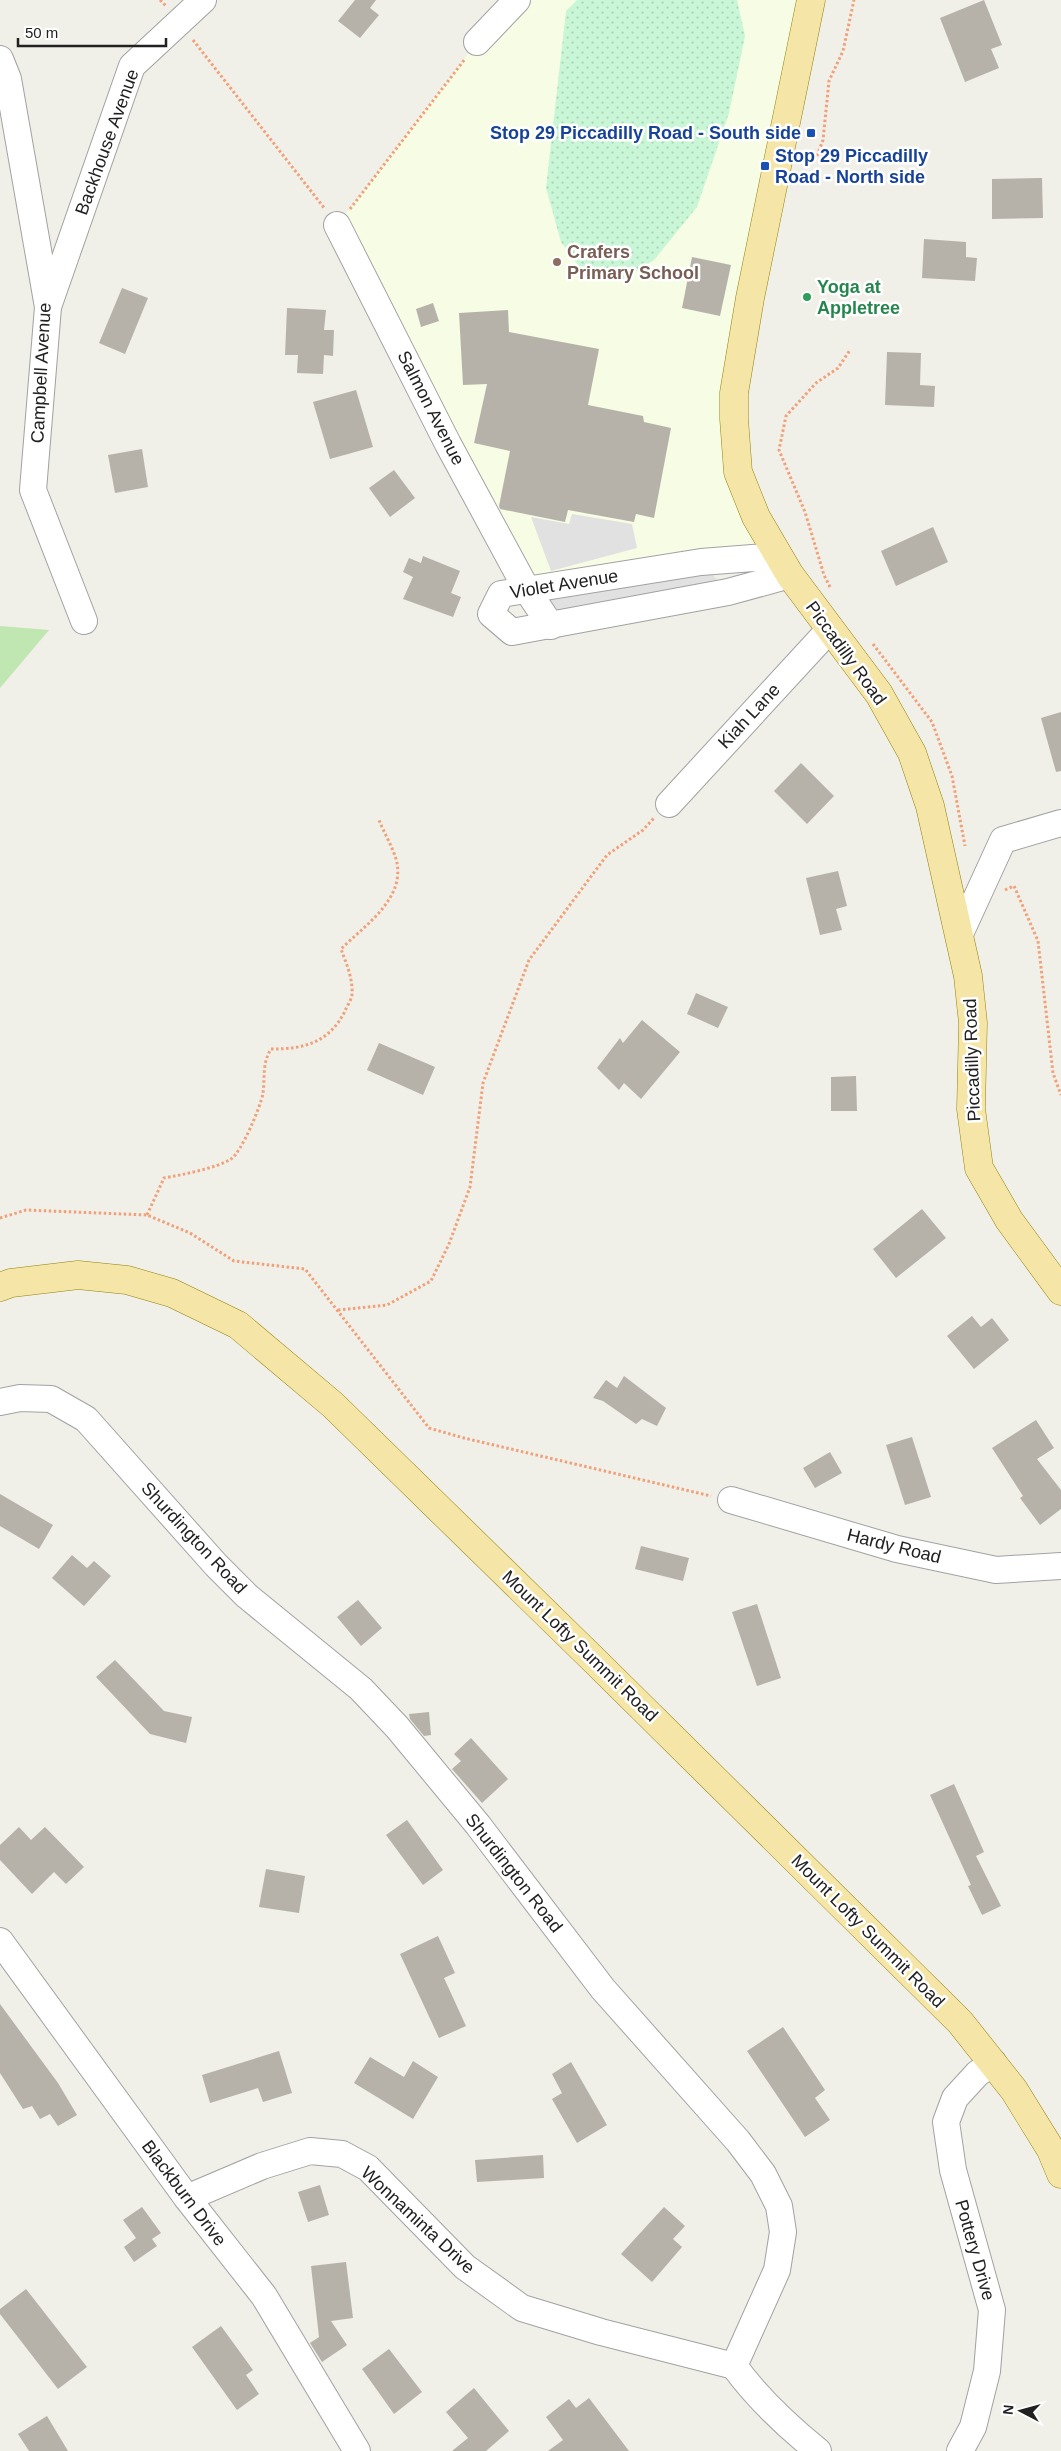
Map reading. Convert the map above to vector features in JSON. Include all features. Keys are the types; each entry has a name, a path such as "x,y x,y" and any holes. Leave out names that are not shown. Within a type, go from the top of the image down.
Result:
{"main road":[{"name":"Piccadilly Road","path":"811,0 750,298 734,393 738,472 756,517 784,566 879,694 912,753 930,806 968,976 974,1023 971,1109 979,1168 1009,1220 1061,1291"},
{"name":"Mount Lofty Summit Road","path":"0,1287 11,1283 78,1275 127,1280 172,1293 238,1325 333,1405 960,2022 1014,2090 1051,2150 1061,2174"}],"street":[{"name":"Backhouse Avenue","path":"48,307 132,66 203,0"},
{"path":"477,42 517,0"},
{"name":"Campbell Avenue","path":"0,59 8,79 48,307 33,490 84,621"},
{"name":"Salmon Avenue","path":"338,225 448,444 527,590 551,626"},
{"name":"Violet Avenue","path":"701,562 784,566 728,592 551,626 512,632 491,614 501,594 701,562"},
{"name":"Kiah Lane","path":"669,804 830,629"},
{"path":"959,936 1003,840 1061,823"},
{"name":"Shurdington Road","path":"0,1402 20,1398 51,1399 86,1419 216,1566 247,1596 361,1689 397,1727 478,1825 603,1989 738,2141 763,2174 780,2206 783,2232 777,2270 734,2366"},
{"name":"Hardy Road","path":"731,1500 897,1548 996,1570 1061,1566"},
{"name":"Blackburn Drive","path":"0,1942 187,2198 264,2296 357,2451"},
{"name":"Pottery Drive","path":"960,2451 973,2427 987,2371 992,2310 953,2170 946,2122 955,2098 992,2062"},
{"name":"Wonnaminta Drive","path":"187,2198 262,2166 310,2151 342,2154 368,2168 465,2267 522,2308 601,2332 734,2366"},
{"path":"734,2366 750,2388 776,2416 818,2451"}],"path":[{"path":"817,156 823,140 829,81 843,51 854,0"},
{"path":"179,22 338,225 477,42"},
{"path":"833,592 824,575 805,512 779,450 786,416 816,383 838,368 850,350"},
{"path":"866,638 880,651 932,722 952,776 966,854"},
{"path":"338,1310 387,1305 431,1282 449,1244 470,1187 483,1083 529,960 607,855 643,830 669,804"},
{"path":"147,1215 164,1178 188,1173 232,1159 247,1135 262,1095 265,1058 271,1049 294,1049 315,1044 339,1024 352,995 350,972 341,949 384,907 397,886 397,863 379,820"},
{"path":"975,902 1014,886 1038,941 1054,1073 1061,1095"},
{"path":"0,1218 26,1210 147,1215 190,1233 234,1261 305,1269 429,1428 464,1438 731,1500"}],"shaded area":[{"name":"Crafers Primary School","path":"517,0 811,0 734,419 779,556 527,590 337,225 477,42"},
{"path":"572,514 632,524 637,548 551,571 531,517 569,524"},
{"path":"701,562 728,592 551,626 527,590"}],"green space":[{"path":"577,0 737,0 745,36 729,113 697,207 654,260 622,280 589,280 561,242 546,188 566,11"},
{"path":"0,626 49,630 0,688"}],"building":[{"path":"355,0 376,0 370,8 379,15 360,38 338,21"},
{"path":"984,0 1002,45 991,49 999,68 965,82 940,18"},
{"path":"1042,178 1043,218 992,219 992,179"},
{"path":"924,239 966,242 966,257 977,258 975,281 922,278"},
{"path":"692,257 731,265 720,316 682,308"},
{"path":"122,288 148,298 125,354 99,343"},
{"path":"433,303 439,321 421,327 416,309"},
{"path":"287,308 326,310 324,330 334,330 333,356 324,355 323,374 297,373 298,355 285,355"},
{"path":"508,310 509,332 599,349 588,405 643,416 644,422 671,428 654,518 636,514 634,522 568,510 565,522 500,509 510,451 474,443 487,384 463,385 459,313"},
{"path":"887,352 921,353 920,385 935,386 934,407 885,405"},
{"path":"356,390 373,447 330,459 313,402"},
{"path":"142,449 148,487 115,493 108,455"},
{"path":"394,470 415,498 390,517 369,488"},
{"path":"933,527 948,562 896,586 881,551"},
{"path":"423,556 460,571 451,593 461,597 453,617 403,599 413,577 403,572 409,558 421,563"},
{"path":"1061,712 1061,771 1056,772 1041,718"},
{"path":"801,763 834,796 807,824 774,791"},
{"path":"838,871 847,906 836,909 842,930 820,935 806,878"},
{"path":"696,993 728,1007 718,1028 687,1014"},
{"path":"642,1020 680,1052 641,1099 624,1083 619,1090 597,1068 620,1038 623,1043"},
{"path":"379,1043 435,1067 423,1095 367,1070"},
{"path":"856,1076 857,1111 831,1111 831,1077"},
{"path":"922,1209 946,1238 896,1278 873,1249"},
{"path":"972,1316 981,1327 992,1318 1009,1340 974,1369 947,1336"},
{"path":"624,1376 666,1408 657,1426 642,1419 636,1424 603,1401 593,1398 606,1380 617,1388"},
{"path":"1036,1420 1054,1448 1037,1459 1061,1490 1061,1509 1040,1525 1020,1498 1023,1496 992,1448"},
{"path":"912,1437 931,1497 905,1505 886,1445"},
{"path":"830,1452 842,1473 815,1488 803,1468"},
{"path":"0,1494 53,1525 39,1549 0,1526"},
{"path":"641,1546 689,1558 683,1581 635,1569"},
{"path":"72,1555 87,1568 94,1561 111,1576 84,1606 52,1578"},
{"path":"358,1600 382,1628 361,1646 337,1617"},
{"path":"757,1604 781,1678 757,1686 732,1612"},
{"path":"115,1660 164,1711 192,1717 186,1743 150,1734 96,1677"},
{"path":"429,1712 431,1735 424,1736 410,1719 409,1714"},
{"path":"471,1738 508,1779 482,1803 452,1769 461,1761 454,1754"},
{"path":"954,1784 984,1852 976,1856 1001,1906 982,1915 968,1886 971,1885 930,1795"},
{"path":"407,1820 443,1870 423,1885 386,1835"},
{"path":"19,1827 31,1840 45,1827 84,1867 66,1884 54,1872 32,1894 0,1860 0,1845"},
{"path":"266,1869 305,1876 299,1913 259,1907"},
{"path":"438,1936 455,1973 444,1978 466,2026 439,2038 400,1954"},
{"path":"0,2004 58,2083 77,2115 58,2126 50,2114 40,2119 32,2106 23,2109 0,2073"},
{"path":"783,2027 825,2090 815,2098 830,2120 805,2137 747,2051"},
{"path":"279,2051 292,2093 263,2102 258,2088 210,2103 202,2075"},
{"path":"370,2057 404,2077 413,2061 438,2077 413,2119 354,2083"},
{"path":"571,2062 607,2125 577,2143 552,2099 562,2093 552,2074"},
{"path":"543,2155 544,2178 477,2182 475,2160"},
{"path":"320,2185 329,2215 308,2222 298,2192"},
{"path":"142,2207 161,2233 152,2239 157,2246 134,2262 124,2247 136,2238 123,2220"},
{"path":"664,2207 685,2226 673,2239 682,2247 652,2282 621,2254"},
{"path":"346,2262 353,2318 331,2321 347,2345 322,2362 310,2343 319,2337 311,2266"},
{"path":"26,2289 87,2367 58,2389 0,2314 0,2309"},
{"path":"221,2326 253,2370 246,2375 259,2394 237,2410 192,2347"},
{"path":"389,2349 422,2392 394,2414 362,2369"},
{"path":"474,2388 509,2431 486,2451 452,2451 468,2438 446,2412"},
{"path":"589,2398 629,2451 548,2451 563,2440 546,2417 569,2399 576,2408"},
{"path":"47,2416 68,2451 29,2451 18,2434"}],"place":[{"name":"Stop 29 Piccadilly Road - South side","path":"811,133"},
{"name":"Stop 29 Piccadilly Road - North side","path":"765,166"},
{"name":"Crafers Primary School","path":"557,262"},
{"name":"Yoga at Appletree","path":"807,297"}]}
